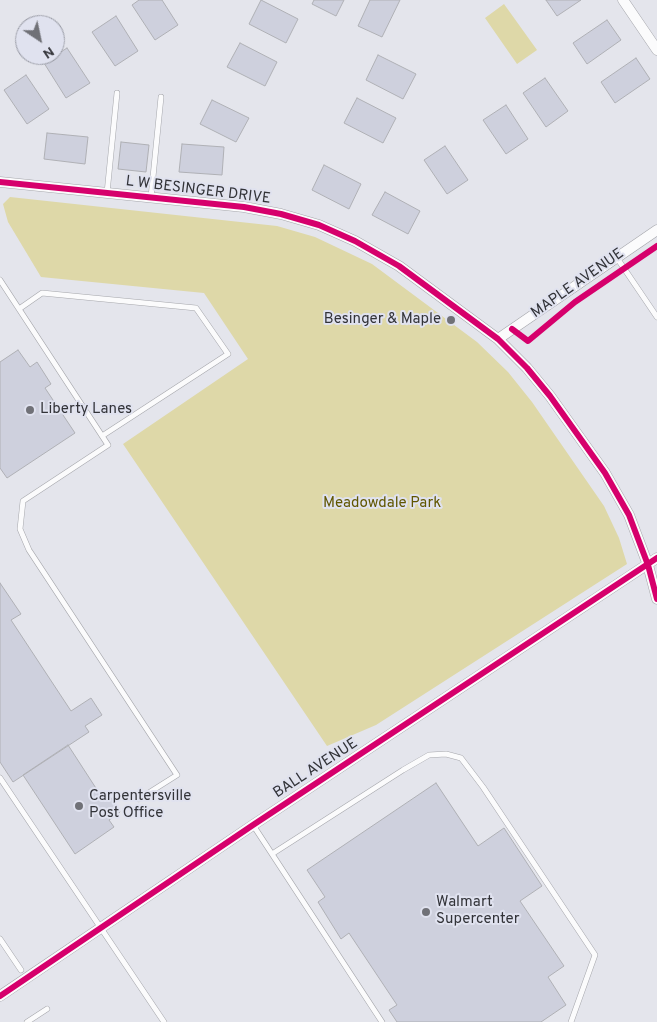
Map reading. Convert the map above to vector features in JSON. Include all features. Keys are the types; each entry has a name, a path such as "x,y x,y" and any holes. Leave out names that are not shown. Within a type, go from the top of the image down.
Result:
{"street":[{"path":"623,0 657,50"},
{"name":"L W BESINGER DRIVE","path":"0,182 244,207 281,214 319,225 355,241 399,266 498,339 527,368 550,396 605,473 629,515 648,564 657,599"},
{"name":"MAPLE AVENUE","path":"498,339 657,230"},
{"name":"BALL AVENUE","path":"0,996 253,825 657,558"}],"lane":[{"path":"107,193 117,92"},
{"path":"151,198 162,97"},
{"path":"617,257 657,317"},
{"path":"0,280 108,445 23,501 20,529 29,550 177,775 139,799"},
{"path":"19,309 42,293 196,308 228,354 102,436"},
{"path":"272,854 429,755 446,754 460,758 483,787 595,954 570,1022"},
{"path":"0,778 164,1022"},
{"path":"253,825 382,1022"},
{"path":"0,939 21,970"},
{"path":"27,1022 48,1009"}],"green space":[{"path":"504,4 537,50 517,64 485,18"},
{"name":"Meadowdale Park","path":"10,197 277,226 315,237 372,264 477,342 508,372 532,402 604,506 619,538 627,564 376,725 327,746 123,444 248,359 204,293 41,277 8,222 3,204"}],"building":[{"path":"139,0 162,0 178,25 155,40 132,5"},
{"path":"261,0 298,19 286,43 249,24"},
{"path":"314,0 344,0 336,16 312,4"},
{"path":"370,0 400,0 382,37 358,26"},
{"path":"546,0 581,0 557,16"},
{"path":"116,16 138,51 115,66 92,32"},
{"path":"607,20 621,40 587,64 573,43"},
{"path":"240,43 277,62 265,86 227,67"},
{"path":"67,48 90,83 66,98 45,65 65,65 65,49"},
{"path":"378,55 416,74 403,99 366,80"},
{"path":"636,58 650,79 615,103 601,82"},
{"path":"26,75 49,109 27,124 4,90"},
{"path":"545,78 568,111 546,127 523,93"},
{"path":"357,98 396,118 383,143 344,123"},
{"path":"212,100 249,118 236,142 200,124"},
{"path":"506,105 528,139 506,154 483,120"},
{"path":"47,133 88,137 85,164 44,159"},
{"path":"121,142 149,145 146,172 118,169"},
{"path":"182,144 224,147 222,175 179,172"},
{"path":"445,146 468,180 447,194 424,160"},
{"path":"324,165 361,184 349,209 312,190"},
{"path":"385,192 420,211 408,234 372,215"},
{"name":"Liberty Lanes","path":"18,350 30,367 37,362 51,384 45,388 75,433 7,478 0,468 0,362"},
{"path":"0,583 21,614 11,620 71,711 91,698 102,715 85,726 89,732 13,782 0,762"},
{"name":"Carpentersville Post Office","path":"68,745 103,799 109,795 120,812 109,820 114,827 75,854 23,775"},
{"name":"Walmart Supercenter","path":"436,783 478,846 504,828 542,886 520,901 564,966 548,977 566,1005 541,1022 397,1022 389,1010 397,1005 349,933 341,939 318,902 325,897 307,870"}],"cycle path":[{"path":"0,182 244,207 281,214 319,225 355,241 399,266 498,339 527,368 550,396 605,473 629,515 648,565 657,599"},
{"path":"512,329 528,341 575,302 657,246"},
{"path":"0,996 253,825 657,558"}],"place":[{"name":"Besinger & Maple","path":"451,320"},
{"name":"Liberty Lanes","path":"30,410"},
{"name":"Carpentersville Post Office","path":"79,806"},
{"name":"Walmart Supercenter","path":"426,912"}]}
